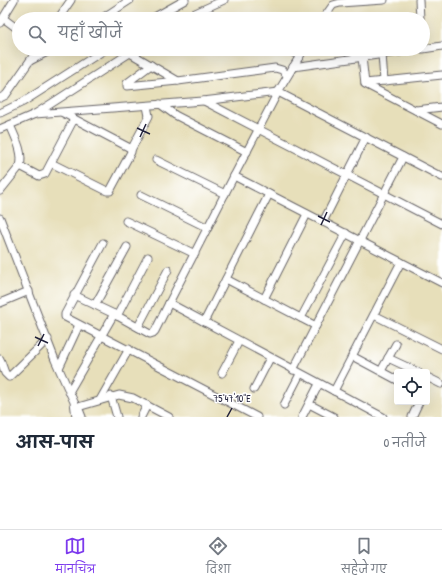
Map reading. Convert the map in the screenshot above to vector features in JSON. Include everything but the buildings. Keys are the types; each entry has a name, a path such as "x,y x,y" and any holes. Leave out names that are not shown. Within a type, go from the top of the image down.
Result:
{"street":[{"path":"12,26 2,20 14,0"},
{"path":"63,12 71,0"},
{"path":"112,12 130,0"},
{"path":"164,12 185,0"},
{"path":"197,12 224,0"},
{"path":"328,12 332,5 384,0"},
{"path":"419,0 420,12"},
{"path":"430,48 442,46"},
{"path":"0,98 6,94 33,56"},
{"path":"28,62 40,56"},
{"path":"0,113 23,102 95,56"},
{"path":"0,129 35,114 125,56"},
{"path":"139,56 151,65 178,81"},
{"path":"74,295 150,334 153,333 287,75 300,56"},
{"path":"293,67 369,56"},
{"path":"382,56 384,81"},
{"path":"362,57 365,83"},
{"path":"151,65 126,85 129,86 178,81 275,68 282,70 287,75"},
{"path":"365,83 442,75"},
{"path":"365,83 442,124"},
{"path":"35,114 147,106 278,92 442,177"},
{"path":"203,100 442,224"},
{"path":"160,104 175,115 247,152"},
{"path":"51,162 110,192 149,116 147,106"},
{"path":"416,110 442,107"},
{"path":"63,113 132,150"},
{"path":"20,166 39,176 43,176 74,119"},
{"path":"0,191 20,166 21,155 10,125"},
{"path":"323,222 366,137"},
{"path":"293,370 403,157"},
{"path":"156,160 225,194"},
{"path":"234,176 442,283"},
{"path":"204,322 269,194"},
{"path":"141,195 208,228"},
{"path":"264,299 307,214"},
{"path":"0,218 59,368 82,417"},
{"path":"126,221 195,254"},
{"path":"301,318 346,233"},
{"path":"103,243 74,295 64,317 129,349 257,417"},
{"path":"95,305 127,247"},
{"path":"69,392 148,257"},
{"path":"334,392 402,262"},
{"path":"138,327 168,270"},
{"path":"226,279 316,326"},
{"path":"0,303 29,291"},
{"path":"169,303 383,417"},
{"path":"374,315 442,350"},
{"path":"59,368 79,324"},
{"path":"0,360 2,368 8,377 48,339"},
{"path":"222,373 239,341"},
{"path":"381,371 396,344"},
{"path":"100,400 129,349"},
{"path":"352,356 394,378"},
{"path":"254,389 270,358"},
{"path":"388,358 412,369"},
{"path":"284,405 300,374"},
{"path":"430,378 441,384"},
{"path":"302,417 319,384"},
{"path":"76,405 119,395 126,396 147,405 169,417"},
{"path":"111,396 117,417"},
{"path":"309,404 334,417"},
{"path":"76,405 76,417"},
{"path":"141,417 147,405"},
{"path":"412,417 418,405"}]}
